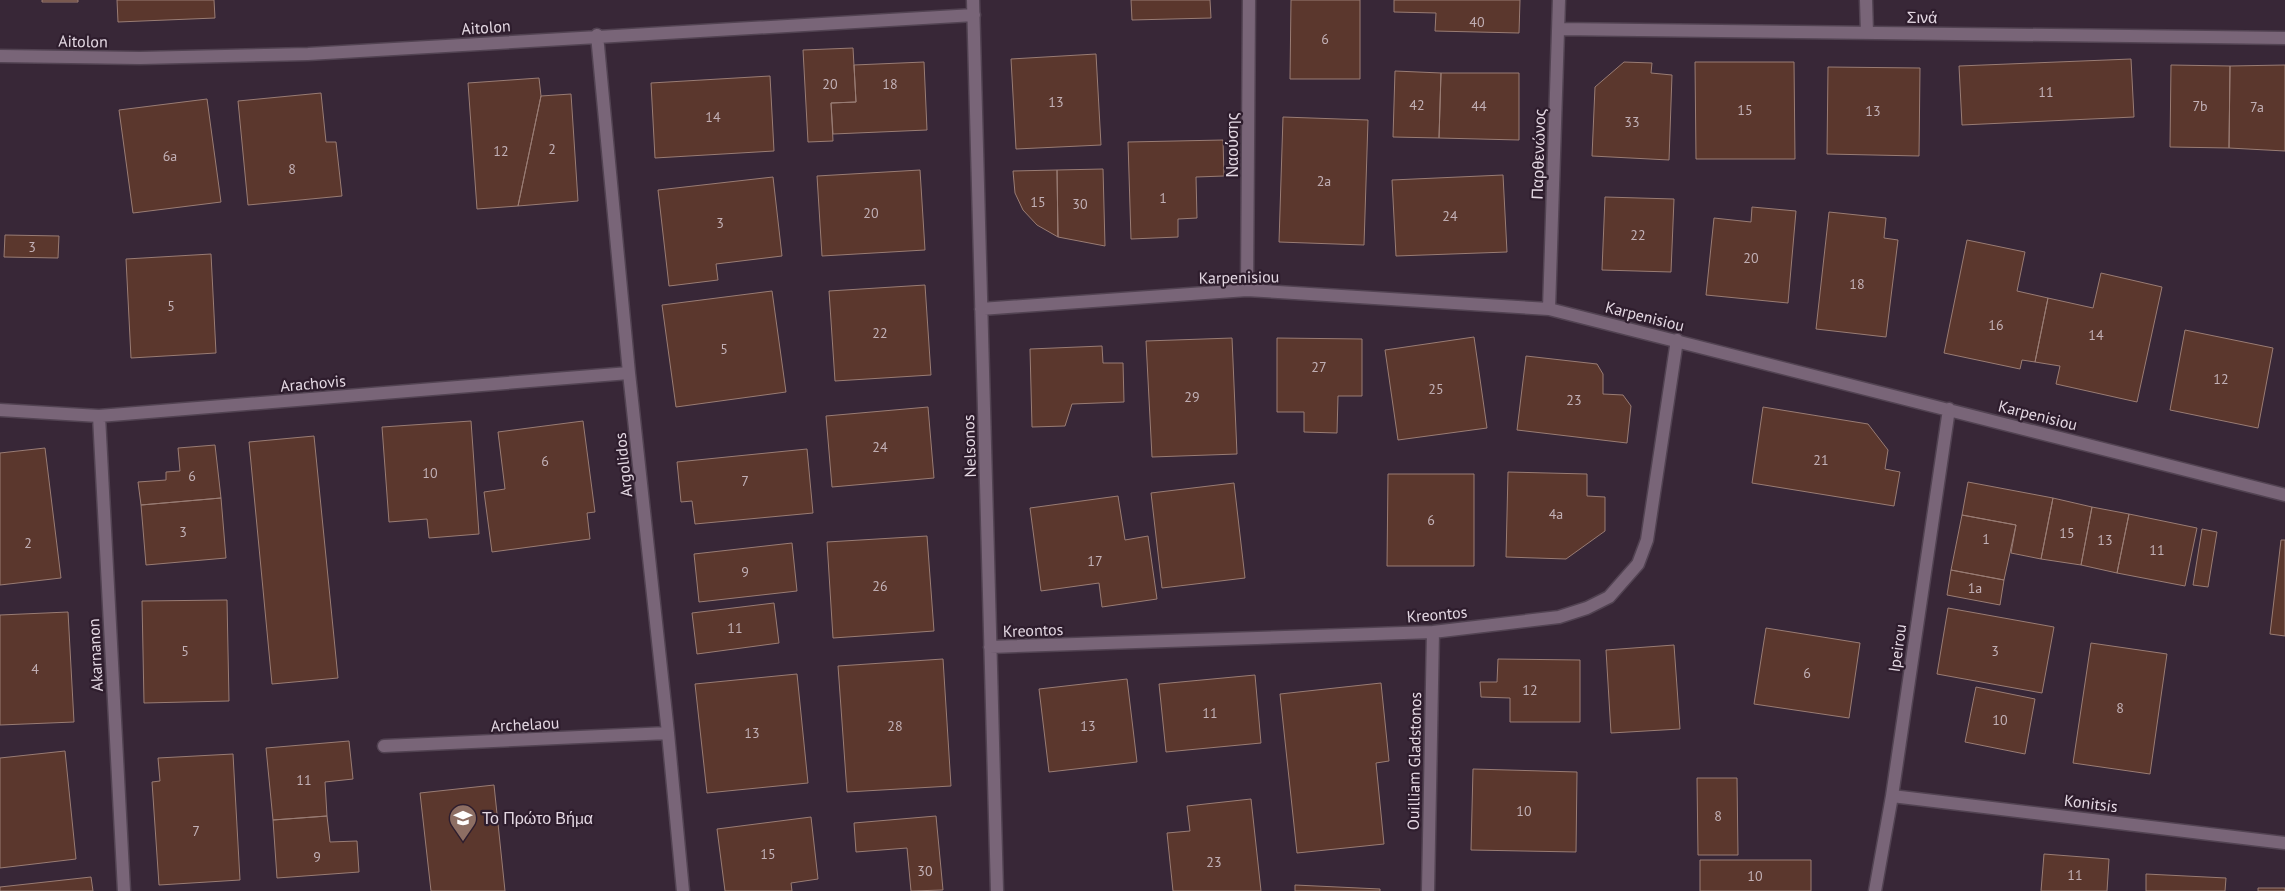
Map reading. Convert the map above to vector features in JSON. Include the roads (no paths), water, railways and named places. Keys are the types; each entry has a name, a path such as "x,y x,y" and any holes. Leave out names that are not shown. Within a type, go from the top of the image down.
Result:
{"street":[{"name":"Nelsonos","path":"973,0 997,891"},
{"name":"Ναούσης","path":"1247,290 1248,0"},
{"name":"Παρθενώνος","path":"1549,309 1559,0"},
{"path":"1866,0 1867,33"},
{"name":"Aitolon","path":"0,56 140,58 308,54 974,15"},
{"name":"Σινά","path":"1559,29 2285,38"},
{"name":"Argolidos","path":"597,36 629,373 668,733 682,891"},
{"name":"Karpenisiou","path":"981,308 1247,290 1549,309 2285,495"},
{"name":"Kreontos","path":"990,647 1433,632 1559,617 1587,608 1609,597 1627,579 1638,564 1648,540 1677,340"},
{"name":"Arachovis","path":"0,410 99,416 629,373"},
{"name":"Ipeirou","path":"1875,891 1892,796 1948,409"},
{"name":"Akarnanon","path":"99,416 124,891"},
{"name":"Ouilliam Gladstonos","path":"1428,891 1433,632"},
{"name":"Archelaou","path":"384,746 668,733"},
{"name":"Konitsis","path":"1892,796 2285,843"}],"place":[{"name":"Το Πρώτο Βήμα","path":"463,842"}]}
